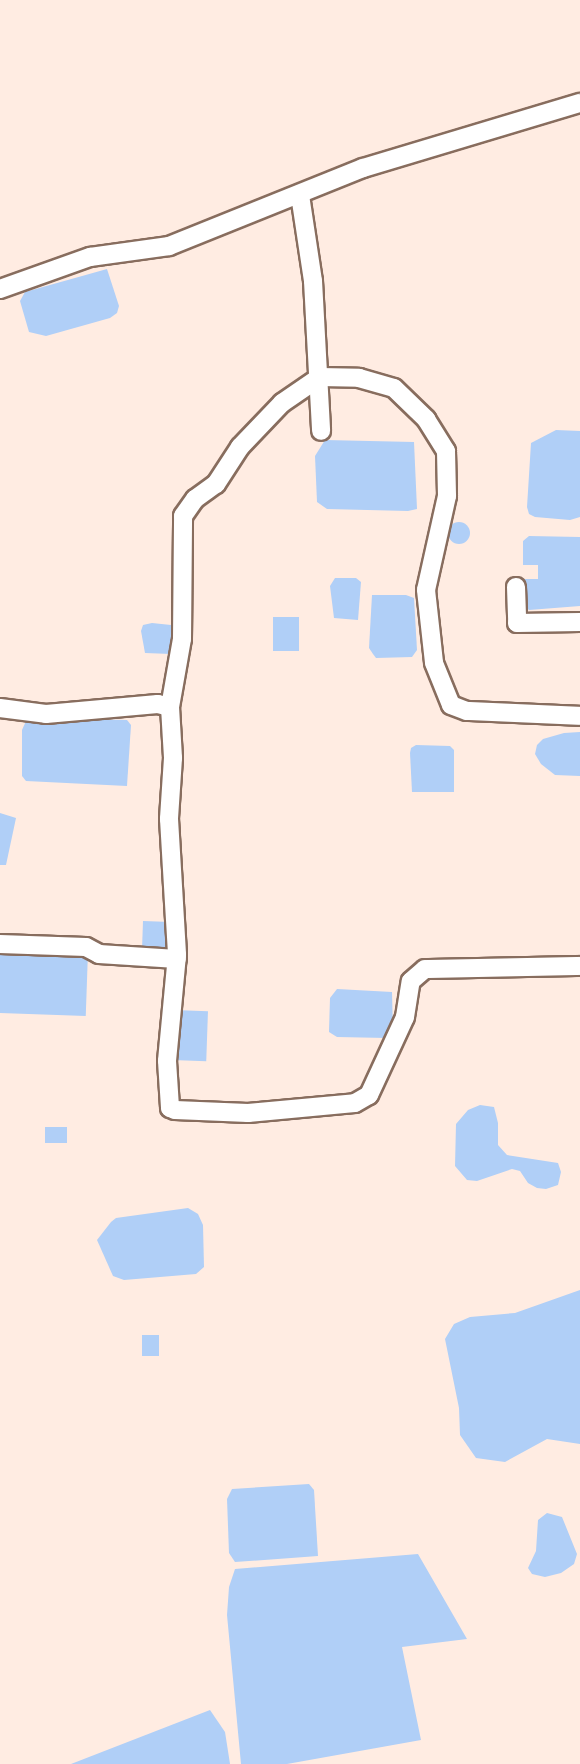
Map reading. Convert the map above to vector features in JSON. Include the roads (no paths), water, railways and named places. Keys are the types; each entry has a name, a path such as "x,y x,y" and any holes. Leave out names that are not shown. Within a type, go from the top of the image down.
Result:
{"street":[{"path":"0,289 90,257 169,246 363,168 580,103"},
{"path":"300,195 313,281 321,431"},
{"path":"580,716 467,711 451,705 434,663 426,590 447,496 446,451 426,419 394,388 359,378 320,377 282,403 240,447 216,484 195,499 183,516 182,639 170,707 173,758 169,819 177,959 169,1026 170,1108 248,1113 345,1104 369,1095 398,1037 410,996 411,981 425,969 580,967"},
{"path":"516,587 517,622 580,622"},
{"path":"0,708 46,714 158,704 170,707"},
{"path":"0,944 86,947 99,954 177,959"}],"water":[{"path":"107,269 119,306 117,313 110,318 46,336 29,332 20,301 25,292"},
{"path":"556,430 580,431 580,517 570,520 535,517 529,514 527,507 531,443"},
{"path":"325,440 414,442 417,509 327,509 317,502 315,456"},
{"path":"459,522 467,525 470,533 467,541 459,544 451,541 448,533 451,525"},
{"path":"529,536 580,537 580,606 529,610 522,604 522,579 538,579 538,565 523,565 523,541"},
{"path":"335,578 356,578 361,582 358,620 334,618 330,586"},
{"path":"372,595 406,595 414,598 417,650 412,657 376,658 369,648"},
{"path":"273,617 299,617 299,651 273,651"},
{"path":"143,625 171,625 176,629 171,654 145,653 141,631"},
{"path":"33,718 127,720 131,725 127,786 26,781 22,776 22,730 26,721"},
{"path":"580,732 580,776 555,775 541,764 535,754 537,745 543,739"},
{"path":"416,745 450,746 454,750 454,792 412,792 410,753 411,748"},
{"path":"0,813 16,818 6,865 0,865"},
{"path":"143,921 171,922 170,955 142,954"},
{"path":"0,950 88,953 86,1016 0,1013"},
{"path":"337,989 392,992 393,1031 387,1038 337,1037 329,1032 330,998"},
{"path":"174,1010 208,1011 206,1061 172,1060"},
{"path":"480,1105 494,1107 498,1123 498,1145 507,1155 558,1163 561,1172 558,1185 546,1189 537,1188 528,1183 520,1171 512,1169 477,1181 467,1180 455,1166 456,1124 468,1110"},
{"path":"45,1127 67,1127 67,1143 45,1143"},
{"path":"188,1208 198,1214 203,1225 204,1267 196,1274 124,1280 113,1276 97,1240 111,1222 116,1218"},
{"path":"580,1290 580,1444 547,1439 505,1462 476,1458 460,1435 459,1408 445,1339 454,1324 470,1317 515,1313"},
{"path":"142,1335 159,1335 159,1356 142,1356"},
{"path":"309,1484 314,1490 318,1556 235,1562 229,1553 227,1499 232,1489"},
{"path":"547,1513 562,1517 577,1554 574,1564 561,1573 545,1577 532,1574 528,1568 536,1551 538,1520"},
{"path":"418,1554 467,1639 402,1647 421,1740 287,1764 241,1764 227,1615 229,1587 235,1569"},
{"path":"210,1710 225,1732 230,1764 71,1764"}]}
